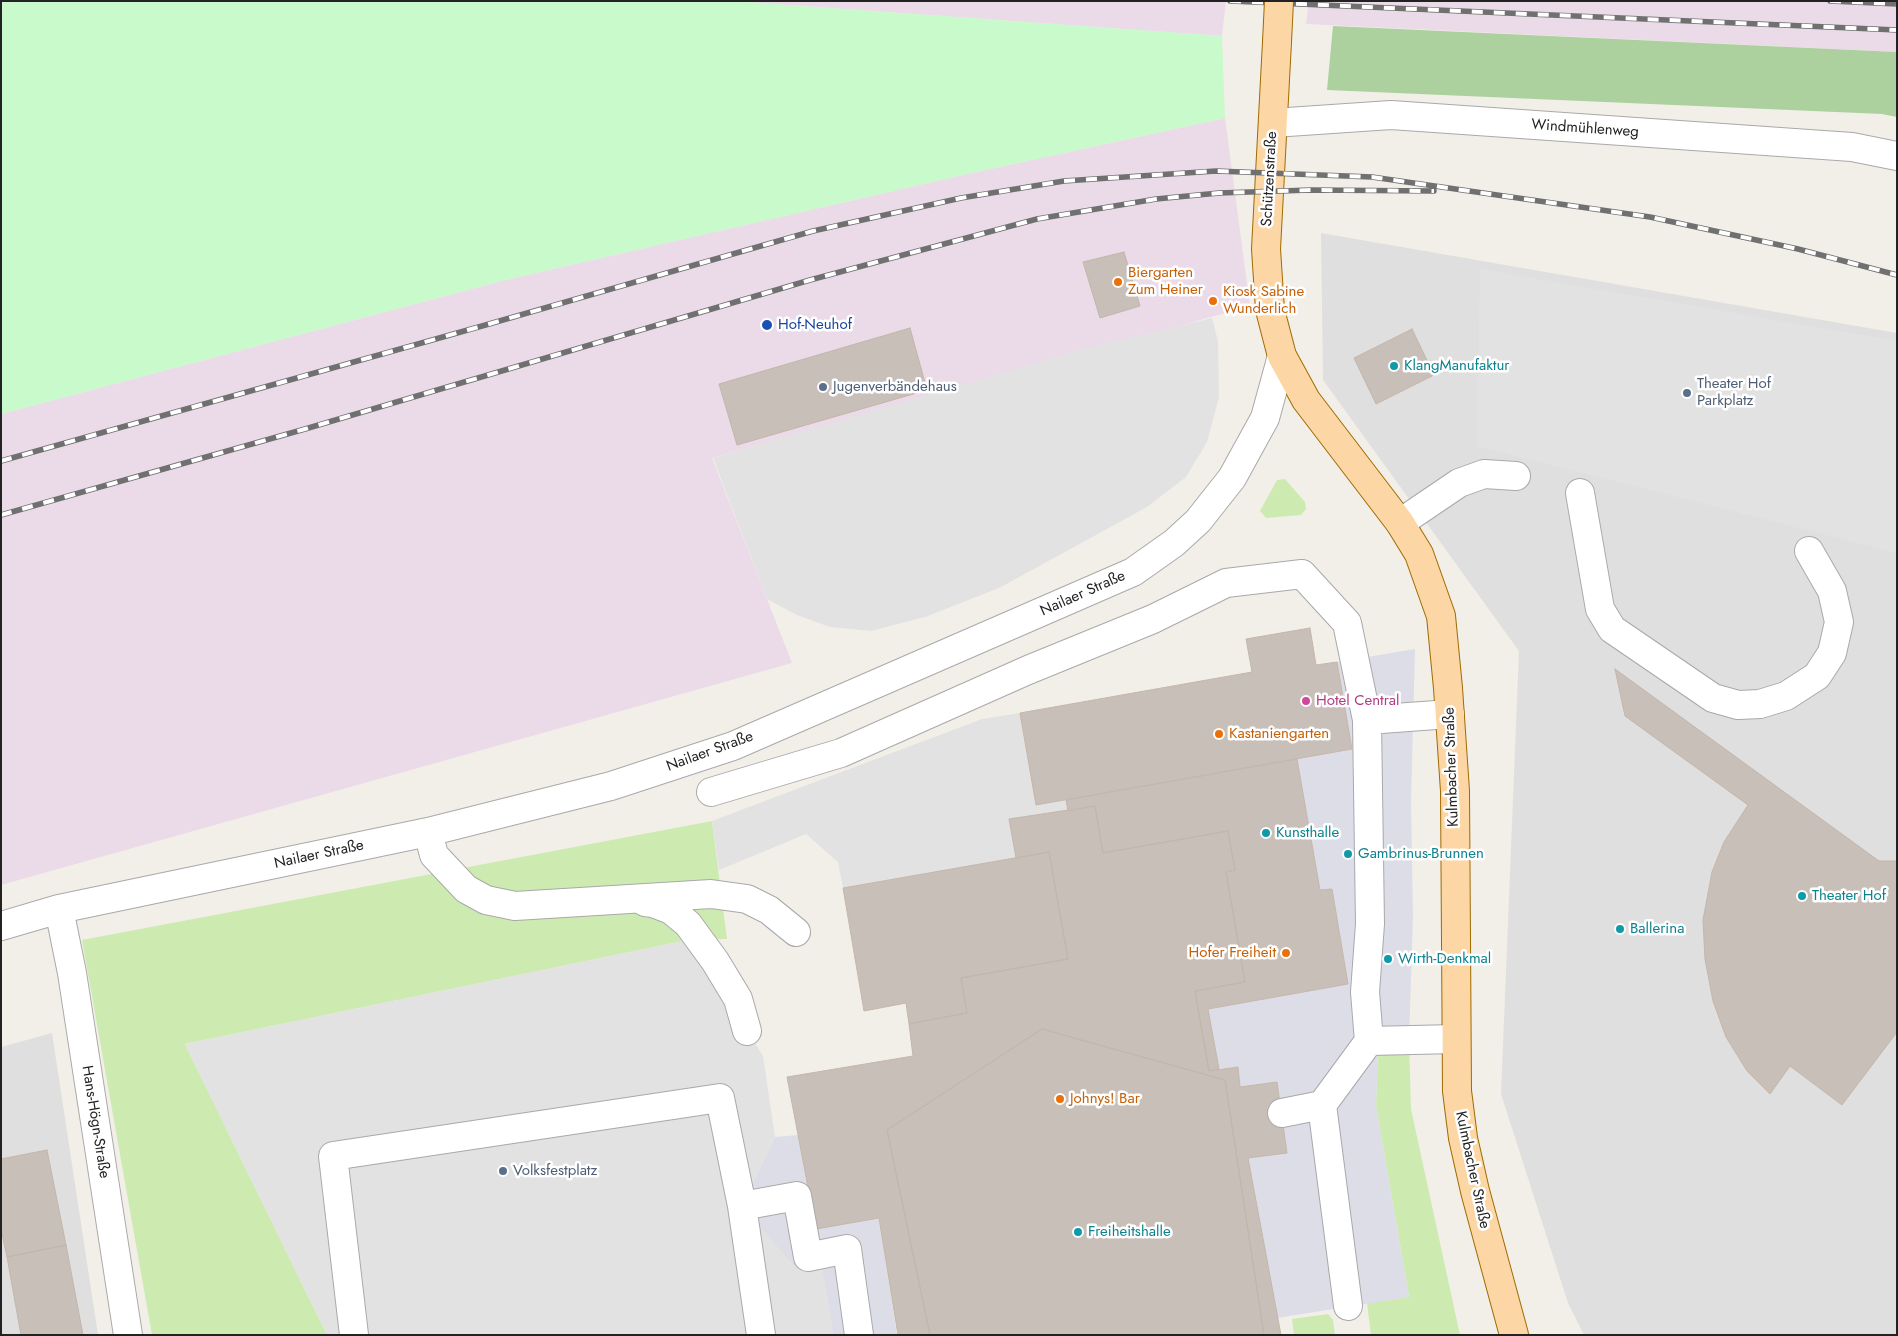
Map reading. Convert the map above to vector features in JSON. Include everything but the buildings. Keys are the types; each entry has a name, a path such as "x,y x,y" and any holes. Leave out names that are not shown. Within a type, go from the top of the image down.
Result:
{"main road":[{"name":"Schützenstraße","path":"1279,1 1266,257 1270,310 1282,356"},
{"name":"Kulmbacher Straße","path":"1282,356 1306,400 1400,523 1419,554 1436,599 1444,643 1455,791 1457,1091 1463,1138 1474,1191 1510,1322 1520,1335"}],"street":[{"name":"Windmühlenweg","path":"1273,123 1391,115 1852,147 1897,156"},
{"name":"Nailaer Straße","path":"1,926 59,909 428,832 611,786 733,746 1133,572 1174,543 1198,521 1232,478 1265,418 1282,356"},
{"path":"1400,523 1459,484 1484,474 1516,476"},
{"path":"1580,493 1600,608 1612,629 1713,698 1738,705 1760,704 1786,696 1817,676 1832,653 1839,622 1832,591 1809,551"},
{"path":"711,792 841,753 1028,670 1153,619 1226,583 1302,574 1347,623 1367,720 1370,924 1366,992 1369,1041 1322,1106 1348,1306"},
{"path":"1367,720 1450,714"},
{"path":"428,832 434,854 466,889 486,900 515,906 711,894 747,899 769,910 796,932"},
{"path":"627,900 653,903 671,910 688,924 715,961 738,999 747,1031"},
{"name":"Hans-Högn-Straße","path":"59,909 72,973 128,1335"},
{"path":"1369,1041 1456,1039"},
{"path":"354,1335 333,1156 720,1098 742,1206 761,1335"},
{"path":"1282,1113 1322,1106"},
{"path":"742,1206 802,1194 808,1257 847,1249 859,1335"}],"shaded area":[{"path":"732,1 1226,1 1222,36"},
{"path":"1309,1 1897,1 1897,52 1306,24"},
{"path":"1225,118 1250,306 712,458 792,663 1,885 1,414 505,280 967,174"},
{"path":"1321,233 1897,333 1897,1335 1584,1335 1568,1303 1501,1094 1519,651 1323,380"},
{"name":"Theater Hof Parkplatz","path":"1480,269 1897,341 1897,553 1477,446"},
{"path":"1212,318 1218,341 1219,397 1207,442 1186,477 1147,507 999,588 925,617 871,631 830,627 797,615 767,599 713,458 1084,349"},
{"path":"1415,649 1411,802 1413,917 1409,1040 1378,1041 1376,1106 1409,1297 1277,1318 1248,1158 1287,1152 1277,1082 1240,1087 1238,1067 1219,1069 1208,1009 1348,984 1332,889 1320,890 1297,759 1352,749 1337,662"},
{"path":"1020,713 1037,805 1066,800 1068,811 1009,819 1016,858 843,888 838,862 806,834 719,870 712,821 982,719"},
{"name":"Volksfestplatz","path":"688,940 763,1056 775,1137 742,1206 821,1262 833,1335 327,1335 185,1044"},
{"path":"52,1033 98,1335 1,1335 1,1047"},
{"path":"798,1135 816,1228 879,1218 897,1335 833,1335 821,1263 797,1269 742,1206 775,1137"}],"green space":[{"path":"1,1 732,1 1222,36 1225,118 967,174 505,280 1,414"},
{"path":"1333,26 1897,52 1897,117 1882,114 1327,90"},
{"path":"1285,479 1305,502 1306,509 1301,515 1266,518 1260,511 1277,480"},
{"path":"712,821 727,939 688,940 185,1044 327,1335 152,1335 82,940"},
{"path":"1409,1040 1411,1109 1460,1335 1371,1335 1367,1303 1409,1297 1376,1106 1378,1041"},
{"path":"1328,1314 1333,1320 1335,1335 1294,1335 1292,1319"}],"railway":[{"path":"1230,1 1897,30"},
{"path":"1830,1 1897,4"},
{"path":"1,461 813,231 961,198 1064,181 1216,171 1372,177 1650,217 1798,249 1897,275"},
{"path":"1,515 305,429 810,280 1037,219 1156,199 1219,193 1311,190 1434,191"}],"place":[{"name":"Biergarten Zum Heiner","path":"1118,282"},
{"name":"Kiosk Sabine Wunderlich","path":"1213,301"},
{"name":"Hof-Neuhof","path":"767,325"},
{"name":"KlangManufaktur","path":"1394,366"},
{"name":"Jugenverbändehaus","path":"823,387"},
{"name":"Theater Hof Parkplatz","path":"1687,393"},
{"name":"Hotel Central","path":"1306,701"},
{"name":"Kastaniengarten","path":"1219,734"},
{"name":"Kunsthalle","path":"1266,833"},
{"name":"Gambrinus-Brunnen","path":"1348,854"},
{"name":"Theater Hof","path":"1802,896"},
{"name":"Ballerina","path":"1620,929"},
{"name":"Hofer Freiheit","path":"1286,953"},
{"name":"Wirth-Denkmal","path":"1388,959"},
{"name":"Johnys! Bar","path":"1060,1099"},
{"name":"Volksfestplatz","path":"503,1171"},
{"name":"Freiheitshalle","path":"1078,1232"}]}
